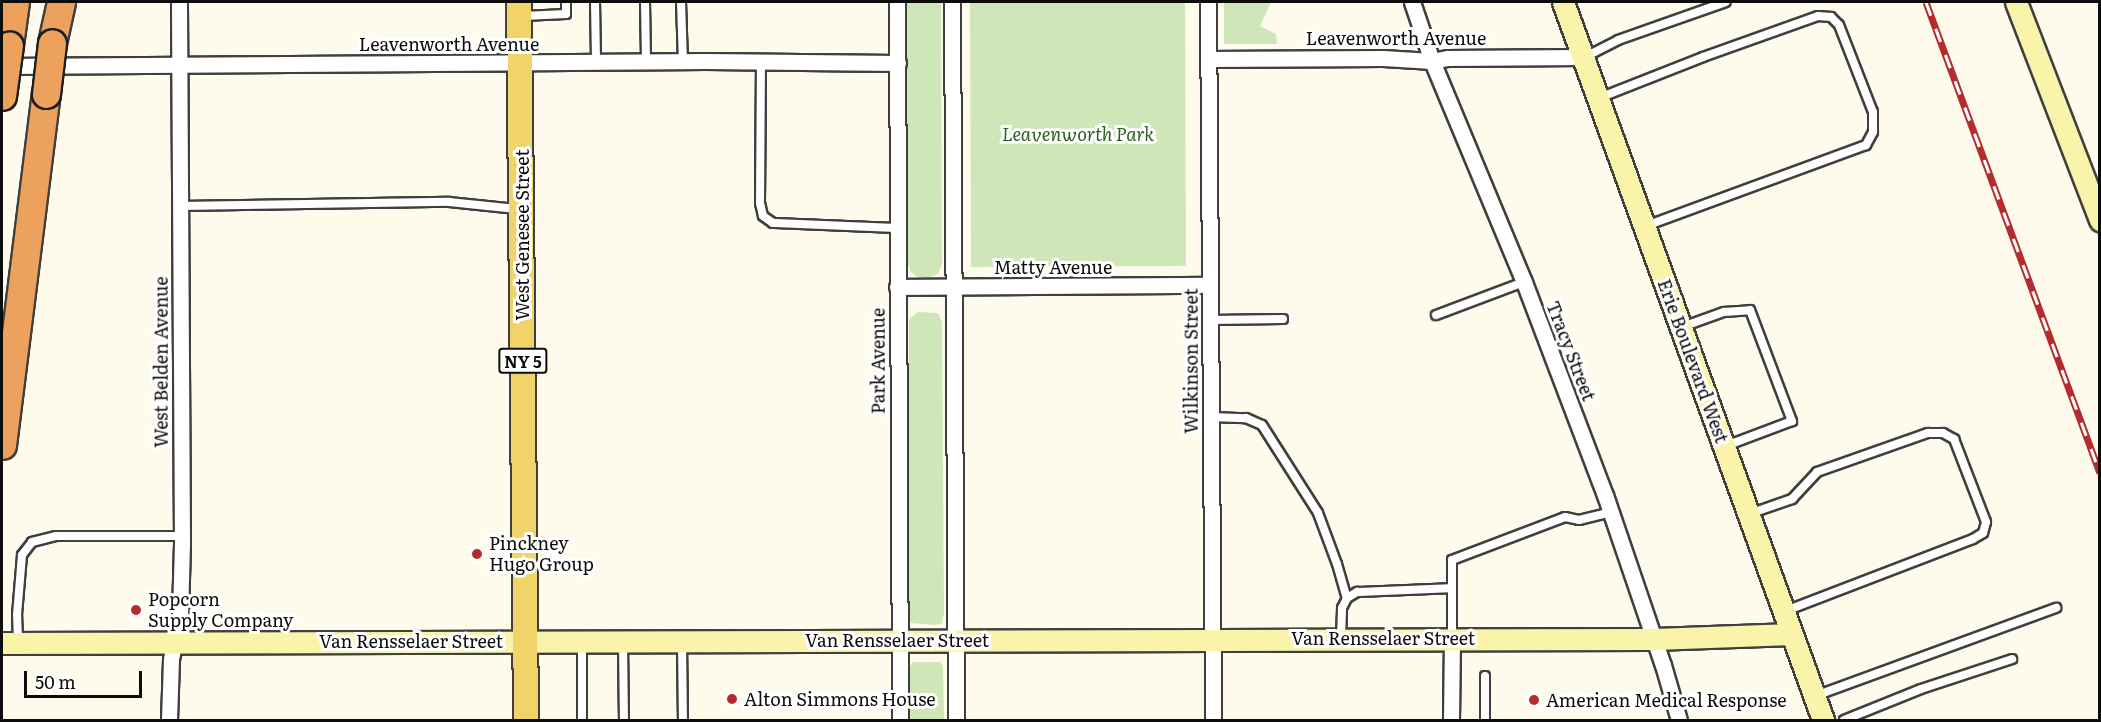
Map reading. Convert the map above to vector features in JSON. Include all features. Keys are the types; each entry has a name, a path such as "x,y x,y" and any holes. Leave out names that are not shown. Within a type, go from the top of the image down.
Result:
{"highway":[{"path":"2,97 5,56 15,2"},
{"path":"2,445 59,2"}],"main road":[{"name":"West Genesee Street","path":"519,9 526,720"}],"street":[{"name":"West Belden Avenue","path":"169,720 174,642 180,615 182,536 179,2"},
{"name":"Park Avenue","path":"897,2 900,720"},
{"path":"952,2 956,720"},
{"name":"Wilkinson Street","path":"1208,2 1213,720"},
{"name":"Tracy Street","path":"1412,2 1432,61 1524,282 1610,512 1679,720"},
{"name":"Erie Boulevard West","path":"1563,2 1823,720"},
{"path":"2016,2 2094,186 2100,220"},
{"name":"Leavenworth Avenue","path":"5,56 180,65 596,62 898,63"},
{"name":"Leavenworth Avenue","path":"1208,58 1383,58 1432,61 1448,58 1583,57"},
{"name":"Matty Avenue","path":"897,287 1210,285"},
{"name":"Van Rensselaer Street","path":"10,643 1213,638 1654,639 1792,634"},
{"path":"1451,720 1452,638"}],"lane":[{"path":"519,9 566,14 566,2"},
{"path":"596,2 596,62"},
{"path":"645,2 646,62"},
{"path":"681,2 683,62"},
{"path":"1583,57 1618,40 1726,2"},
{"path":"1598,98 1697,59 1818,16 1831,17 1839,25 1873,112 1873,132 1866,146 1645,227"},
{"path":"761,62 760,203 763,216 773,223 898,228"},
{"path":"180,206 449,202 522,210"},
{"path":"1436,315 1524,282"},
{"path":"1681,328 1724,312 1750,310 1792,421 1724,446"},
{"path":"1210,320 1283,319"},
{"path":"1210,417 1246,418 1262,425 1317,513 1337,564 1347,598"},
{"path":"1749,514 1792,499 1817,472 1928,433 1943,434 1954,439 1986,522 1983,533 1973,539 1784,612"},
{"path":"1452,638 1452,560 1565,517 1580,520 1610,512"},
{"path":"10,643 17,615 22,555 32,542 56,536 182,536"},
{"path":"1341,638 1342,608 1347,598 1357,592 1451,588"},
{"path":"1814,696 2056,608"},
{"path":"582,640 582,720"},
{"path":"623,640 624,720"},
{"path":"682,640 683,720"},
{"path":"1844,720 1921,689 2012,659"},
{"path":"1485,676 1485,720"}],"green space":[{"path":"905,2 941,2 942,264 938,274 929,278 917,277 911,272 906,259"},
{"name":"Leavenworth Park","path":"970,2 1185,2 1186,266 971,267"},
{"path":"1224,2 1271,2 1260,26 1276,34 1277,44 1224,44"},
{"path":"918,312 938,313 942,322 944,613 942,623 936,625 911,623 908,616 909,323 910,318"},
{"path":"913,662 940,662 943,666 944,720 909,720 909,668"}],"railway":[{"path":"1926,2 2100,473"}],"place":[{"name":"Pinckney Hugo Group","path":"477,554"},
{"name":"Popcorn Supply Company","path":"136,610"},
{"name":"Alton Simmons House","path":"732,699"},
{"name":"American Medical Response","path":"1534,700"}]}
